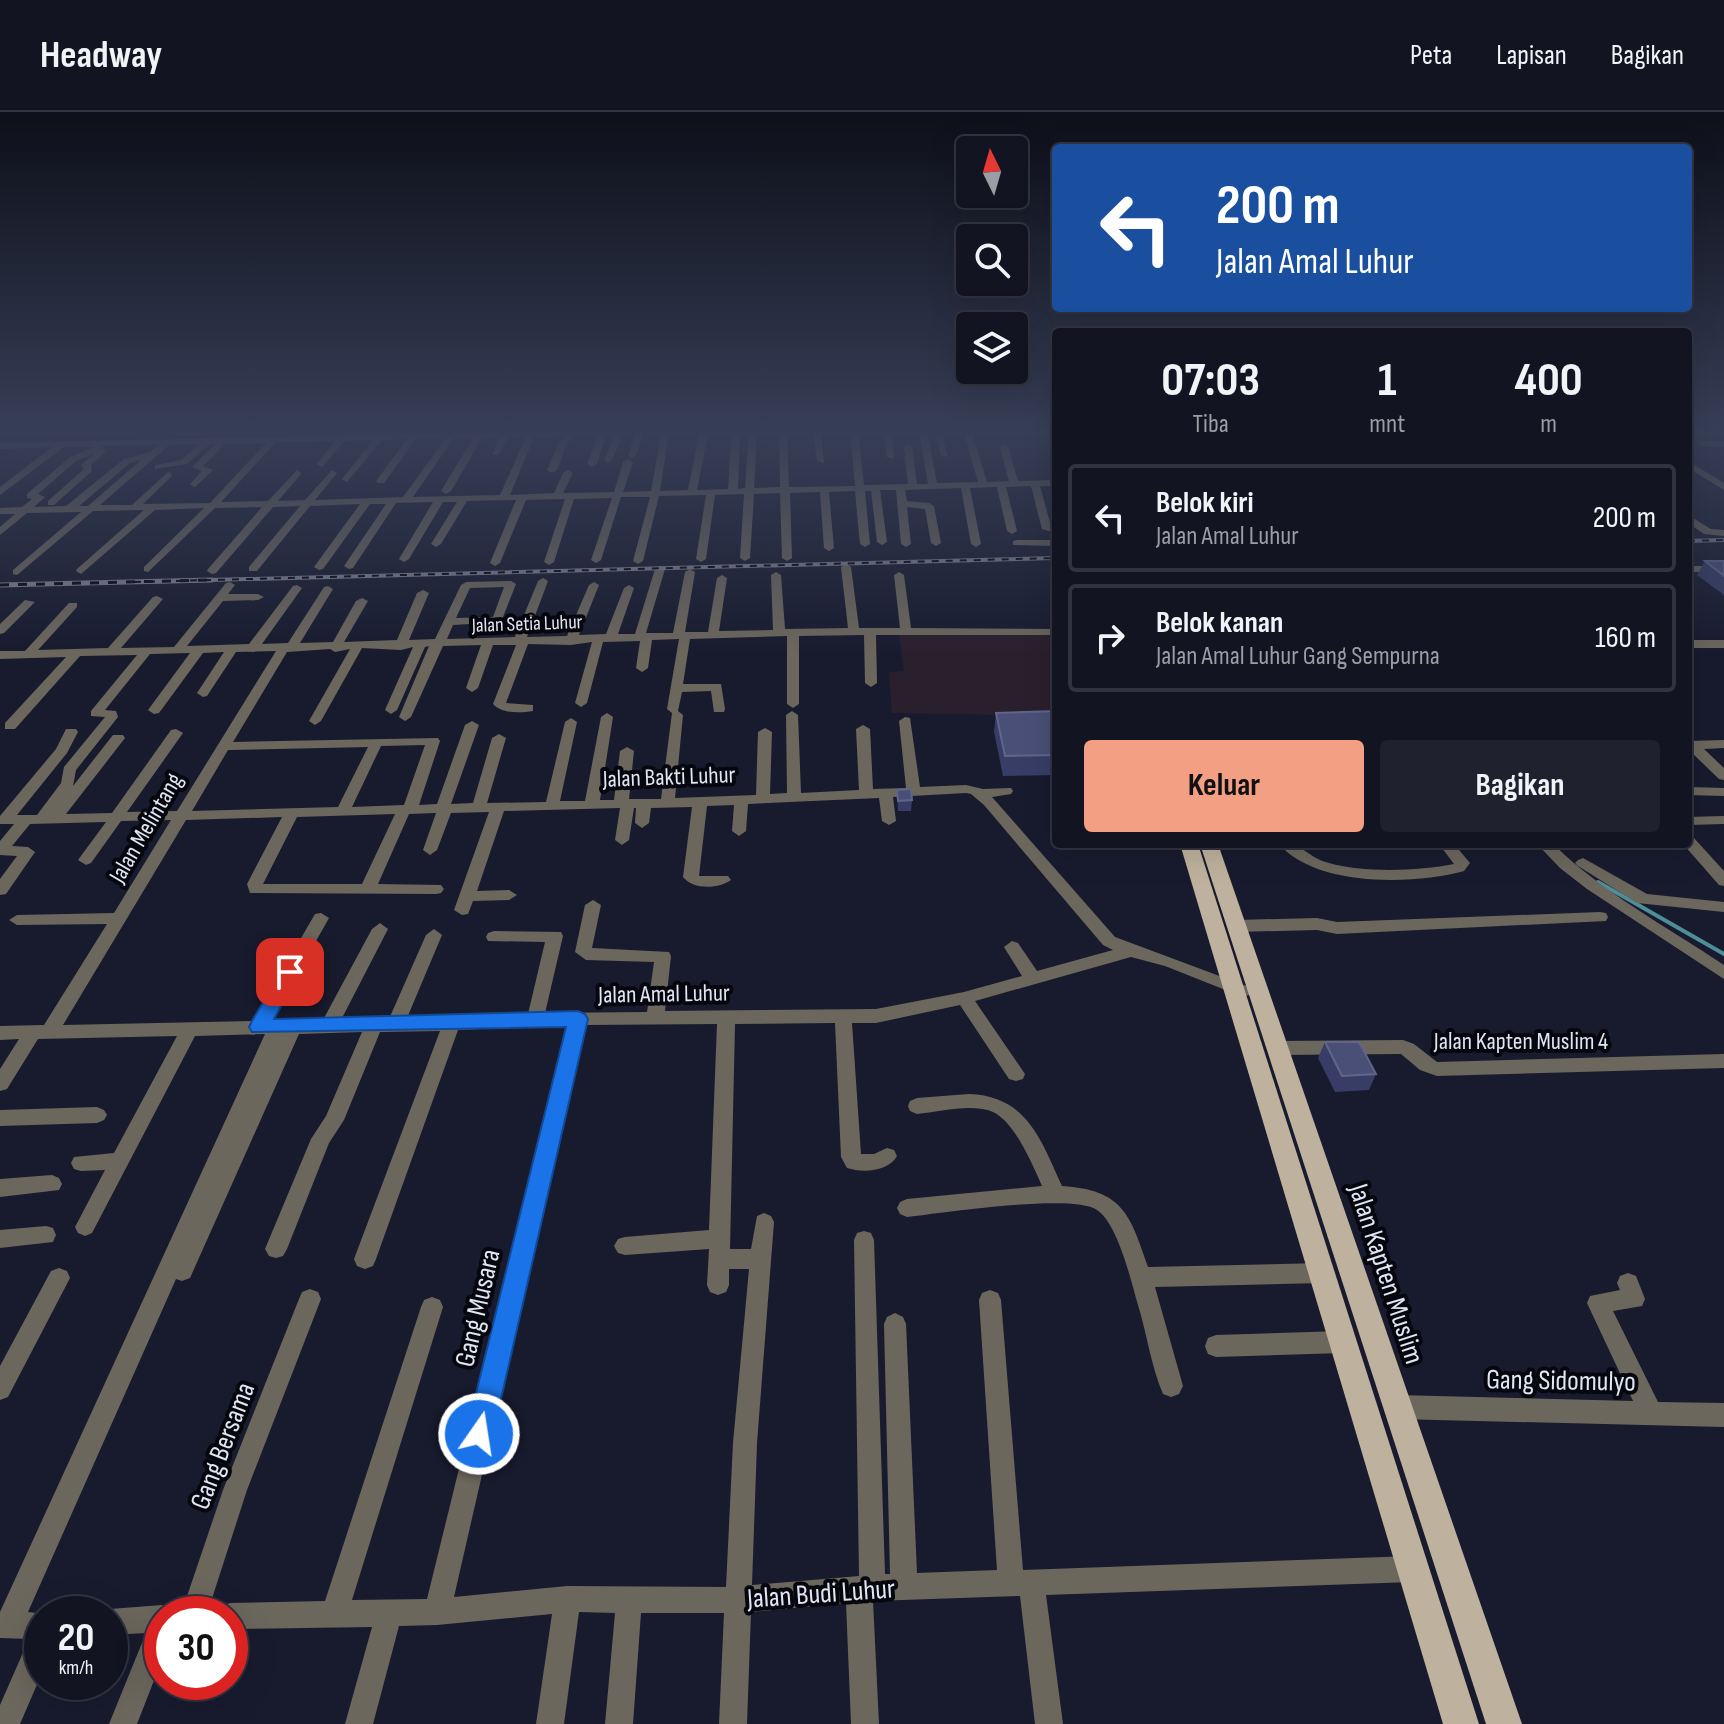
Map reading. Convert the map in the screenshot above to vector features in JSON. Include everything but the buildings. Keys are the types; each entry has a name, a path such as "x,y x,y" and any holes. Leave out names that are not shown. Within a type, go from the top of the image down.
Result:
{"main road":[{"name":"Jalan Kapten Muslim","path":"1200,848 1236,926 1248,993 1278,1048 1504,1724"},
{"name":"Jalan Kapten Muslim","path":"1200,848 1248,993 1322,1273 1461,1724"}],"street":[{"path":"0,532 31,505"},
{"path":"69,509 74,505"},
{"path":"17,572 95,505"},
{"path":"0,511 200,505"},
{"path":"148,569 213,505"},
{"path":"212,571 267,505"},
{"path":"253,569 305,505"},
{"path":"319,567 365,505"},
{"path":"349,566 396,505"},
{"path":"404,559 437,505"},
{"path":"436,544 460,505"},
{"path":"495,563 519,505"},
{"path":"549,562 567,505"},
{"path":"596,560 614,505"},
{"path":"638,561 652,505"},
{"path":"701,559 709,505"},
{"path":"745,558 750,505"},
{"path":"786,505 787,558"},
{"path":"825,505 829,548"},
{"path":"861,505 865,544"},
{"path":"877,505 882,542"},
{"path":"902,505 906,544"},
{"path":"919,505 929,506 936,543"},
{"path":"969,505 976,544"},
{"path":"1006,505 1012,531"},
{"path":"1043,505 1047,529 1052,530"},
{"path":"81,571 106,545 154,506"},
{"path":"1692,521 1708,532 1724,533"},
{"path":"1017,543 1052,543"},
{"path":"1692,561 1704,569"},
{"path":"846,567 854,631"},
{"path":"642,668 642,638 660,569"},
{"path":"1692,569 1724,569"},
{"path":"668,802 676,688 690,572"},
{"path":"776,575 779,633"},
{"path":"899,575 906,631"},
{"path":"713,635 722,578"},
{"path":"528,708 503,707 499,704 543,581"},
{"path":"405,717 437,645 448,622 467,585 511,584 497,620 448,622"},
{"path":"177,651 230,585"},
{"path":"571,641 594,585"},
{"path":"252,649 297,588"},
{"path":"581,703 604,640 629,588"},
{"name":"Jalan Melintang","path":"0,1084 42,1031 121,918 222,746 328,589"},
{"path":"401,646 423,593"},
{"path":"221,598 258,597"},
{"path":"111,652 157,599"},
{"path":"335,648 362,601"},
{"path":"0,631 29,602"},
{"path":"29,653 73,605"},
{"name":"Jalan Setia Luhur","path":"5,654 335,648 854,631 1052,632"},
{"path":"870,631 871,683"},
{"path":"793,633 794,795"},
{"path":"472,688 488,643"},
{"path":"1692,644 1724,644"},
{"path":"391,710 420,645"},
{"path":"315,721 357,647"},
{"path":"203,693 231,650"},
{"path":"41,818 68,783 69,770 112,715 97,711 146,651"},
{"path":"154,710 198,651"},
{"path":"10,726 77,652"},
{"path":"0,665 5,654"},
{"path":"676,688 717,687 719,709"},
{"path":"592,804 607,717"},
{"path":"905,721 913,790"},
{"path":"552,805 571,722"},
{"path":"430,850 472,725"},
{"path":"863,729 866,793"},
{"path":"2,820 62,750 71,732"},
{"path":"763,798 765,732"},
{"path":"86,860 176,733"},
{"path":"1,850 41,818 118,738"},
{"path":"479,807 499,738"},
{"path":"222,746 433,742 407,810 367,890"},
{"path":"343,811 376,743"},
{"path":"1692,745 1724,744"},
{"path":"1692,746 1724,776"},
{"path":"622,840 631,803 627,751"},
{"name":"Jalan Bakti Luhur","path":"2,820 700,802 913,790 966,789 980,794 1006,791"},
{"path":"1692,791 1724,792"},
{"path":"885,792 889,821"},
{"path":"980,794 1109,941 1128,952 1171,962 1248,993"},
{"path":"739,831 741,800"},
{"path":"700,802 691,877 695,881 723,880"},
{"path":"631,803 642,823"},
{"path":"498,807 465,903 509,895"},
{"path":"292,812 255,889 436,889"},
{"path":"1692,821 1724,820"},
{"path":"1692,845 1724,881"},
{"path":"1292,848 1311,861 1333,870 1409,873 1459,868 1462,863 1449,848"},
{"path":"1548,848 1592,885 1724,973"},
{"path":"0,890 28,852 1,850"},
{"path":"1583,863 1643,899 1724,907"},
{"path":"593,905 583,952 663,956 655,1018"},
{"path":"1236,926 1317,924 1337,928 1416,919 1507,917"},
{"path":"17,920 121,918"},
{"path":"182,1271 321,918"},
{"path":"329,1025 380,929"},
{"path":"276,1249 321,1139 434,935"},
{"path":"494,937 555,936 535,1020"},
{"path":"1012,947 1034,980"},
{"name":"Jalan Amal Luhur","path":"0,1033 189,1031 578,1019 843,1017 899,1013 1034,980 1128,952"},
{"path":"964,998 1016,1074"},
{"path":"718,1285 726,1017"},
{"path":"843,1017 851,1157 854,1162 864,1164 876,1163 887,1156"},
{"name":"Gang Musara","path":"437,1612 578,1019"},
{"path":"365,1259 451,1024"},
{"path":"24,1626 4,1625 105,1418 277,1026"},
{"path":"85,1227 189,1031"},
{"name":"Jalan Kapten Muslim 4","path":"1278,1048 1403,1047 1412,1051 1423,1066 1437,1069 1724,1061"},
{"path":"917,1106 988,1104 1005,1110 1034,1147 1056,1195"},
{"path":"0,1118 97,1115"},
{"path":"81,1163 119,1161"},
{"path":"0,1188 52,1184"},
{"path":"907,1208 1056,1195 1096,1199 1115,1212 1140,1277 1171,1386"},
{"path":"733,1724 745,1443 764,1222"},
{"path":"0,1239 46,1235"},
{"path":"864,1240 865,1724"},
{"path":"625,1246 718,1249 760,1259"},
{"path":"1140,1277 1322,1273"},
{"path":"0,1389 59,1278"},
{"path":"1628,1283 1634,1299 1598,1303 1651,1413"},
{"name":"Gang Bersama","path":"200,1596 235,1490 310,1299"},
{"path":"990,1300 1022,1585 1049,1724"},
{"path":"334,1614 432,1307"},
{"path":"895,1324 904,1588"},
{"path":"1216,1346 1343,1342"},
{"name":"Gang Sidomulyo","path":"1397,1407 1724,1415"},
{"name":"Jalan Budi Luhur","path":"248,1616 437,1612 567,1599 737,1600 865,1589 1412,1569"},
{"path":"550,1724 567,1599"},
{"path":"619,1724 629,1600"},
{"path":"359,1724 389,1613"},
{"path":"123,1724 144,1671"},
{"path":"6,1724 24,1682"}],"shaded area":[{"path":"899,635 1052,635 1052,716 892,713 889,672 904,671"}],"waterway":[{"path":"1598,882 1724,954"}],"railway":[{"path":"1692,541 1724,540"},
{"path":"200,580 1052,558"},
{"path":"0,585 200,580"},
{"path":"134,582 200,580"},
{"path":"200,580 212,580"}],"route":[{"path":"290,972 259,1027 578,1019 479,1434"}]}
